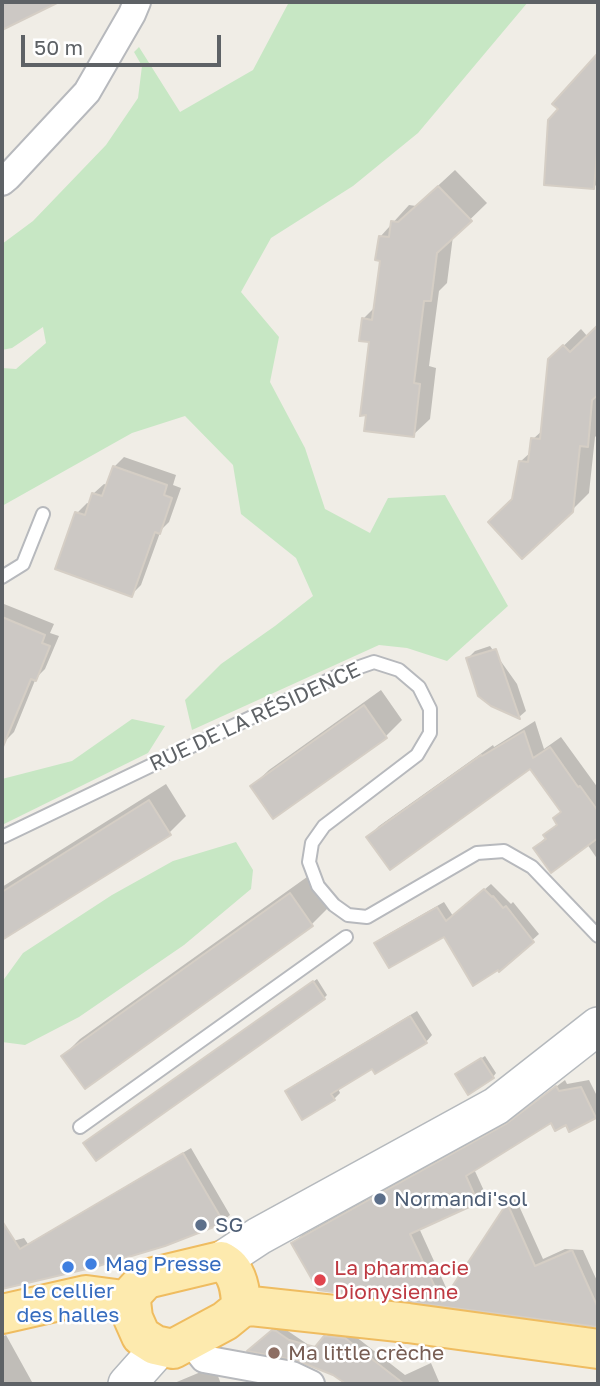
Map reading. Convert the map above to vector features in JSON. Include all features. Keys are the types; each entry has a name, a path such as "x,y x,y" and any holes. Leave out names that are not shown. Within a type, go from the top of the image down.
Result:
{"main road":[{"path":"172,1343 141,1336 133,1318 131,1301 134,1292 146,1279 221,1261 259,1236 496,1106 598,1026"},
{"path":"221,1261 231,1268 237,1281 241,1308"},
{"path":"2,1314 86,1295 131,1301"},
{"path":"127,1384 152,1356 172,1343 225,1321 241,1308 251,1306 598,1349"}],"street":[{"path":"2,181 87,92 137,2"},
{"path":"172,1343 204,1359 292,1375 311,1384"}],"lane":[{"path":"2,578 23,564 43,514"},
{"name":"RUE DE LA RÉSIDENCE","path":"2,837 348,671 374,662 399,670 419,687 430,709 430,733 417,755 324,826 312,843 309,862 318,886 334,905 348,915 367,917 477,853 504,851 532,867 598,936"},
{"path":"80,1127 346,937"}],"green space":[{"path":"289,2 528,2 418,133 353,186 271,238 241,292 279,337 270,382 305,448 325,509 370,533 388,498 445,495 508,606 447,661 407,648 379,645 192,730 185,700 221,664 313,596 296,558 241,514 233,465 185,416 132,433 2,506 2,368 16,369 46,343 43,327 12,348 2,350 2,244 33,221 106,145 138,98 142,66 134,52 139,47 180,112 253,70"},
{"path":"132,719 165,726 148,753 2,825 2,779 72,761"},
{"path":"236,842 253,870 251,889 184,945 79,1017 25,1045 2,1042 2,982 23,953 112,895 173,861"}],"building":[{"path":"2,2 59,2 2,30"},
{"path":"598,53 598,140 594,189 544,185 548,120 558,109 552,104"},
{"path":"438,186 472,221 437,253 431,301 424,301 414,383 420,384 414,437 364,431 366,415 360,416 369,342 359,341 362,318 372,320 380,261 375,260 379,236 389,237 391,221 398,222"},
{"path":"598,325 598,395 592,400 588,447 580,446 573,512 522,559 488,522 512,499 519,461 528,462 531,438 540,439 548,359 563,345 570,352"},
{"path":"113,466 167,485 164,495 172,498 160,534 155,532 132,597 55,569 75,512 85,515 92,493 102,496"},
{"path":"2,617 45,635 42,643 50,646 36,681 31,679 2,749"},
{"path":"496,649 520,719 491,706 478,696 466,658"},
{"path":"364,705 387,738 273,819 250,786"},
{"path":"524,731 533,758 550,747 598,811 598,838 551,873 533,848 546,839 543,835 557,825 553,818 561,812 530,769 390,870 366,837 481,755"},
{"path":"149,800 171,835 2,940 2,892"},
{"path":"484,889 503,908 506,906 534,942 499,972 498,970 473,986 444,937 389,968 374,943 437,907 446,921"},
{"path":"290,893 313,926 85,1089 61,1056"},
{"path":"313,981 325,999 96,1161 83,1143"},
{"path":"410,1016 427,1043 375,1074 372,1069 331,1094 335,1100 302,1120 285,1091"},
{"path":"481,1058 494,1078 468,1095 455,1074"},
{"path":"556,1086 559,1091 581,1087 596,1118 569,1132 566,1125 555,1131 551,1123 466,1176 478,1203 410,1234 442,1302 507,1203 535,1266 572,1250 598,1308 598,1327 318,1290 291,1243 506,1124"},
{"path":"183,1153 224,1223 165,1246 95,1267 2,1289 2,1221 20,1249"},
{"path":"272,1330 289,1340 315,1347 324,1336 345,1338 404,1384 346,1384 333,1375 298,1361 247,1351"}],"place":[{"name":"Normandi'sol","path":"380,1199"},
{"name":"SG","path":"201,1225"},
{"name":"Mag Presse","path":"91,1264"},
{"name":"Le cellier des halles","path":"68,1267"},
{"name":"La pharmacie Dionysienne","path":"320,1280"},
{"name":"Ma little crèche","path":"274,1353"}]}
